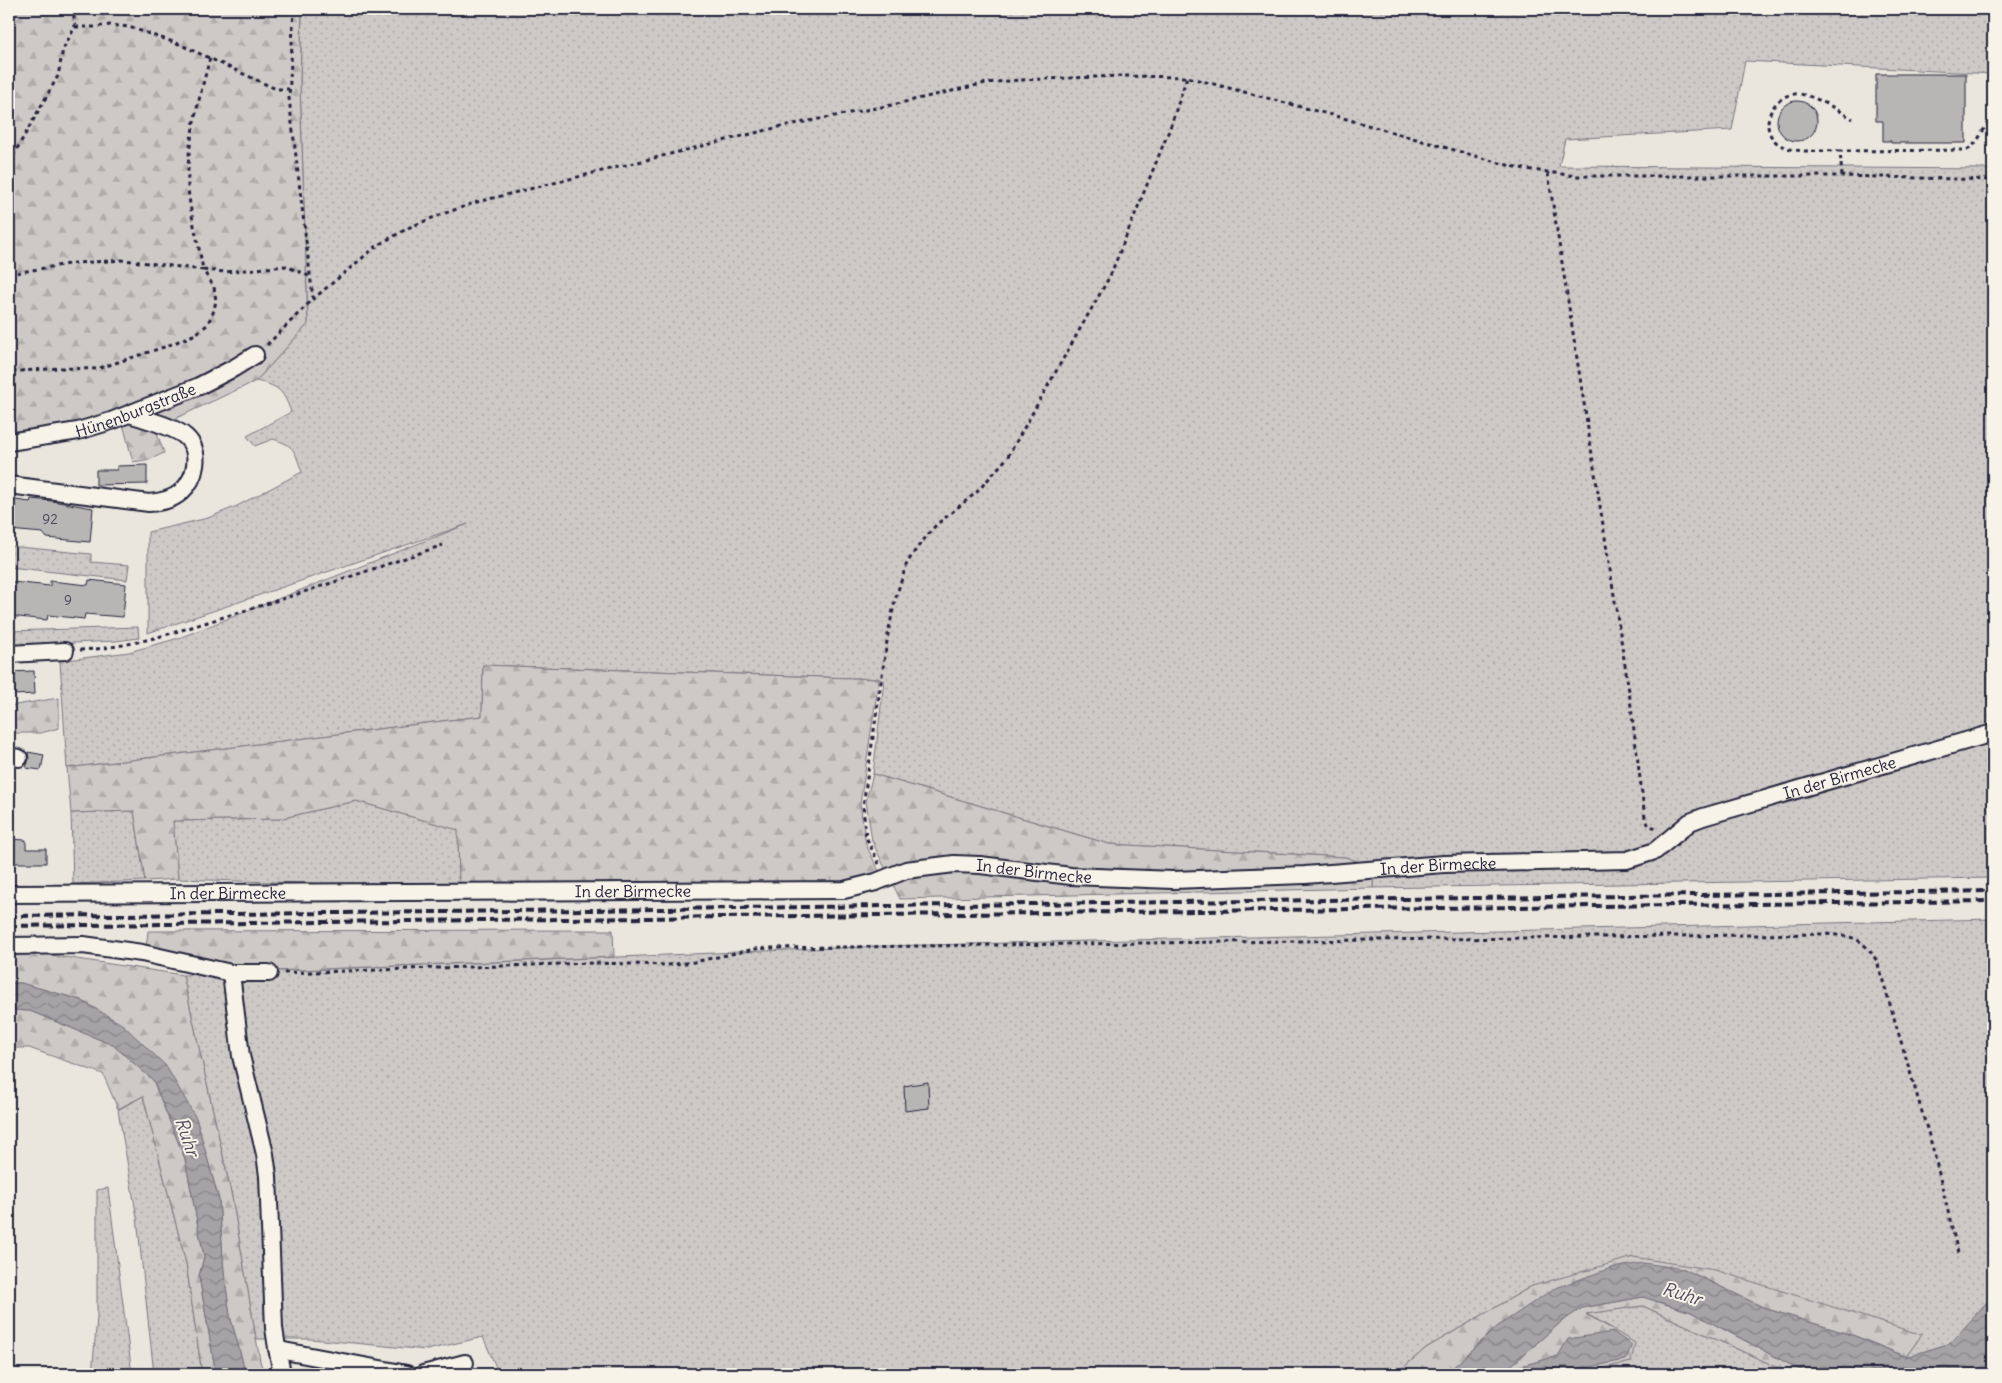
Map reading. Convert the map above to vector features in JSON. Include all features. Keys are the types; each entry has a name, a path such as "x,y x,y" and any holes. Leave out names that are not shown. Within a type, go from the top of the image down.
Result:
{"street":[{"name":"Hünenburgstraße","path":"9,442 78,431 130,414 198,387 255,355"},
{"path":"9,485 149,503 166,500 181,492 189,482 196,464 196,453 190,441 179,432 130,414"},
{"path":"9,654 65,651"},
{"name":"In der Birmecke","path":"9,894 844,890 923,867 954,864 1080,876 1217,880 1444,864 1626,860 1655,851 1690,822 1703,817 1993,733"},
{"path":"9,946 83,945 118,948 231,973 270,973"},
{"path":"231,973 241,1056 265,1154 268,1176 274,1328 282,1374"},
{"path":"277,1348 284,1351 408,1374"},
{"path":"424,1374 465,1363"}],"path":[{"path":"9,163 58,76 63,49 75,27 73,9"},
{"path":"294,9 289,89 313,300"},
{"path":"75,27 110,25 129,27 179,44 276,89 289,89"},
{"path":"9,372 60,368 97,369 164,348 196,334 207,325 214,312 216,301 214,287 203,270 188,189 188,173 192,138 210,58"},
{"path":"255,355 358,260 392,236 437,216 477,202 783,126 892,105 986,83 1121,76 1187,77 1343,118 1503,164 1548,173 1576,176 1842,176 1993,180"},
{"path":"887,876 869,847 866,837 863,806 888,634 895,600 907,563 936,525 977,492 1008,458 1110,276 1170,128 1187,77"},
{"path":"1853,119 1810,96 1793,94 1781,98 1772,110 1768,126 1771,138 1790,149 1840,151 1967,150 1979,141 1993,121"},
{"path":"1840,151 1842,176"},
{"path":"1548,173 1629,690 1645,818 1649,826 1655,828 1682,828"},
{"path":"9,274 74,263 124,260 225,272 286,266 309,276"},
{"path":"65,651 116,647 145,641 298,595 443,544"},
{"path":"270,973 594,963 667,965 694,962 755,949 772,948 1825,934 1846,936 1864,943 1877,961 1933,1149 1958,1253"}],"green space":[{"path":"9,9 302,9 300,84 308,324 256,381 155,428 164,453 151,459 133,462 119,409 73,425 9,432"},
{"path":"302,9 1993,9 1993,74 1745,61 1732,130 1565,139 1559,166 1993,169 1993,878 1373,888 1374,867 1345,857 1109,844 873,774 884,681 879,679 483,665 482,716 67,768 60,661 129,652 179,638 468,524 148,633 148,532 208,518 237,506 302,472 293,450 286,444 273,439 255,446 247,436 291,412 279,390 256,381 308,324 300,84"},
{"path":"9,546 91,554 91,562 129,565 127,580 9,567"},
{"path":"138,627 139,638 116,641 9,646 9,631"},
{"path":"483,665 879,679 860,804 866,845 881,875 848,886 459,888 458,830 356,801 279,819 173,821 178,879 145,881 134,811 71,813 67,768 482,716"},
{"path":"59,698 59,728 41,733 9,733 9,706"},
{"path":"873,774 1109,844 1345,857 1374,867 1373,888 900,899 872,841 866,801"},
{"path":"356,801 459,830 459,888 178,879 173,821 279,819"},
{"path":"134,811 145,881 73,884 71,813"},
{"path":"1993,919 1993,1295 1951,1343 1906,1357 1921,1335 1532,1286 1426,1348 1396,1374 499,1374 483,1337 427,1350 311,1339 256,1339 232,1197 183,975 884,946"},
{"path":"613,930 614,957 248,972 146,949 148,931"},
{"path":"9,952 31,952 183,975 232,1197 260,1361 264,1374 246,1374 230,1316 224,1272 219,1200 196,1118 81,1000 21,983 9,983"},
{"path":"9,1010 30,1011 113,1045 153,1080 185,1159 204,1257 199,1276 216,1374 202,1374 186,1263 143,1096 118,1109 103,1074 29,1048 9,1048"},
{"path":"143,1096 186,1263 202,1374 154,1374 137,1218 118,1110"},
{"path":"108,1188 132,1374 92,1374 97,1317 97,1190"},
{"path":"1633,1257 1715,1270 1922,1335 1893,1374 1905,1356 1855,1336 1767,1309 1684,1269 1498,1326 1446,1374 1396,1374 1426,1348 1532,1286"},
{"path":"1643,1297 1691,1312 1808,1374 1792,1374 1643,1306 1586,1314 1635,1343 1631,1362 1576,1374 1540,1374 1575,1370 1624,1360 1558,1356 1505,1371 1561,1322 1582,1308"},
{"path":"1643,1306 1792,1374 1576,1374 1631,1362 1612,1328 1585,1313"}],"water":[{"name":"Ruhr","path":"9,983 21,983 81,1000 123,1025 166,1066 196,1118 219,1200 224,1272 230,1316 246,1374 216,1374 199,1276 204,1257 185,1159 153,1080 113,1045 30,1011 9,1010"},
{"name":"Ruhr","path":"1643,1263 1684,1269 1767,1309 1855,1336 1906,1357 1951,1343 1993,1295 1993,1361 1977,1374 1808,1374 1691,1312 1643,1297 1582,1308 1561,1322 1506,1370 1558,1356 1568,1339 1613,1332 1632,1345 1625,1360 1575,1370 1540,1374 1446,1374 1498,1326 1553,1289 1611,1268"}],"building":[{"path":"1876,74 1966,74 1966,143 1891,143 1891,141 1883,141 1883,121 1876,121"},
{"path":"1801,101 1808,104 1814,110 1817,121 1816,129 1808,138 1801,141 1793,141 1786,138 1778,129 1777,117 1780,110 1789,102"},
{"path":"147,465 147,484 96,485 96,470 117,470 117,466"},
{"path":"9,499 30,502 31,499 52,501 93,508 90,542 47,538 43,533 9,530"},
{"path":"89,580 126,584 123,617 85,614 84,619 48,615 47,620 9,616 12,582 50,586 50,581 88,585"},
{"path":"34,671 35,694 12,695 12,692 9,692 9,672"},
{"path":"28,752 44,755 41,770 26,768 29,759"},
{"path":"9,839 26,840 26,849 46,849 46,863 9,863"},
{"path":"928,1082 929,1108 905,1111 904,1086"}],"railway":[{"path":"9,916 1993,891"},
{"path":"9,926 1993,901"}]}
